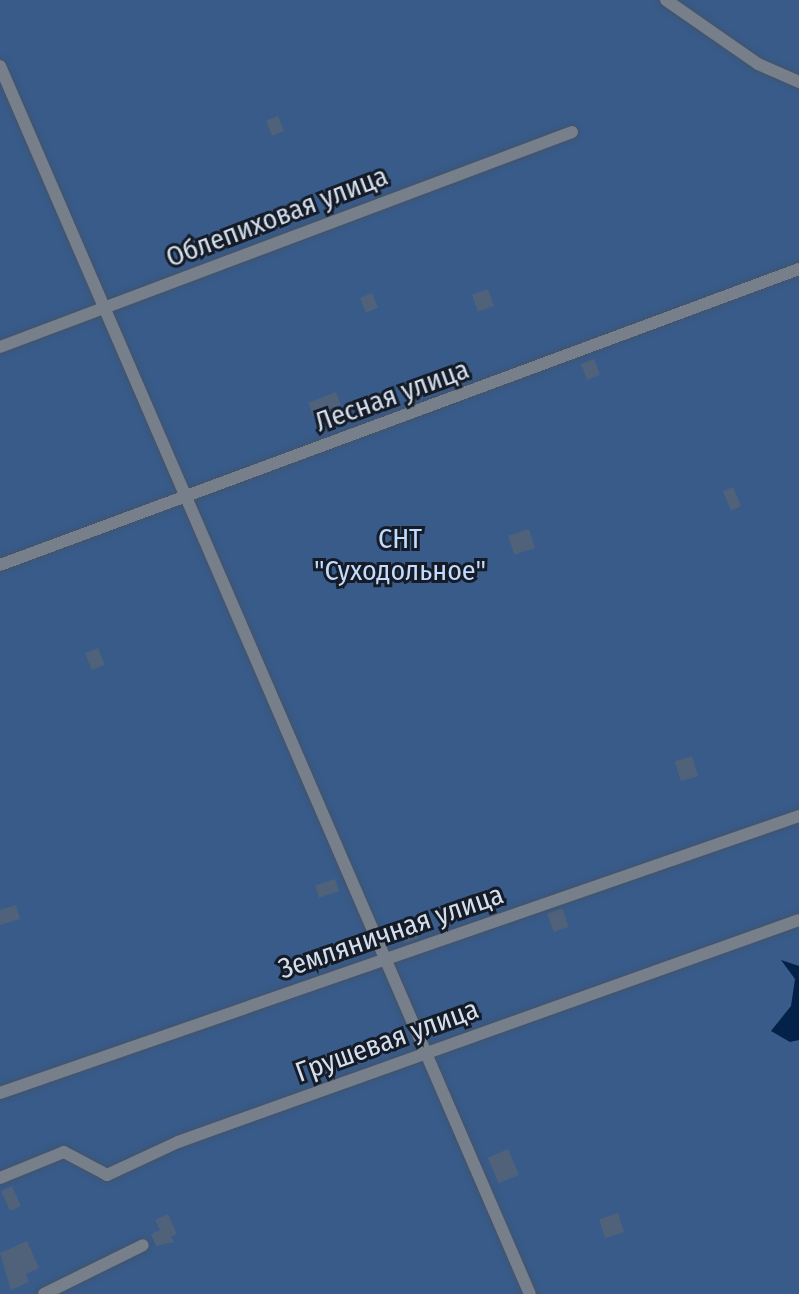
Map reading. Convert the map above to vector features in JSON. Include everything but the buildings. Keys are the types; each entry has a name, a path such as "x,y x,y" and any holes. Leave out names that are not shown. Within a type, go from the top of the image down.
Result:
{"street":[{"path":"666,0 758,64 799,82"},
{"path":"0,66 184,499 387,958 530,1294"},
{"name":"Облепиховая улица","path":"0,347 572,132"},
{"name":"Лесная улица","path":"0,565 799,269"},
{"name":"Земляничная улица","path":"0,1093 799,816"},
{"name":"Грушевая улица","path":"0,1178 64,1152 107,1175 178,1142 799,920"},
{"path":"44,1294 143,1245"}],"green space":[{"name":"СНТ \"Суходольное\"","path":"0,0 799,0 799,1294 0,1294"}],"shaded area":[{"path":"781,960 799,966 799,1040 790,1042 771,1031 791,1006 795,979"}]}
